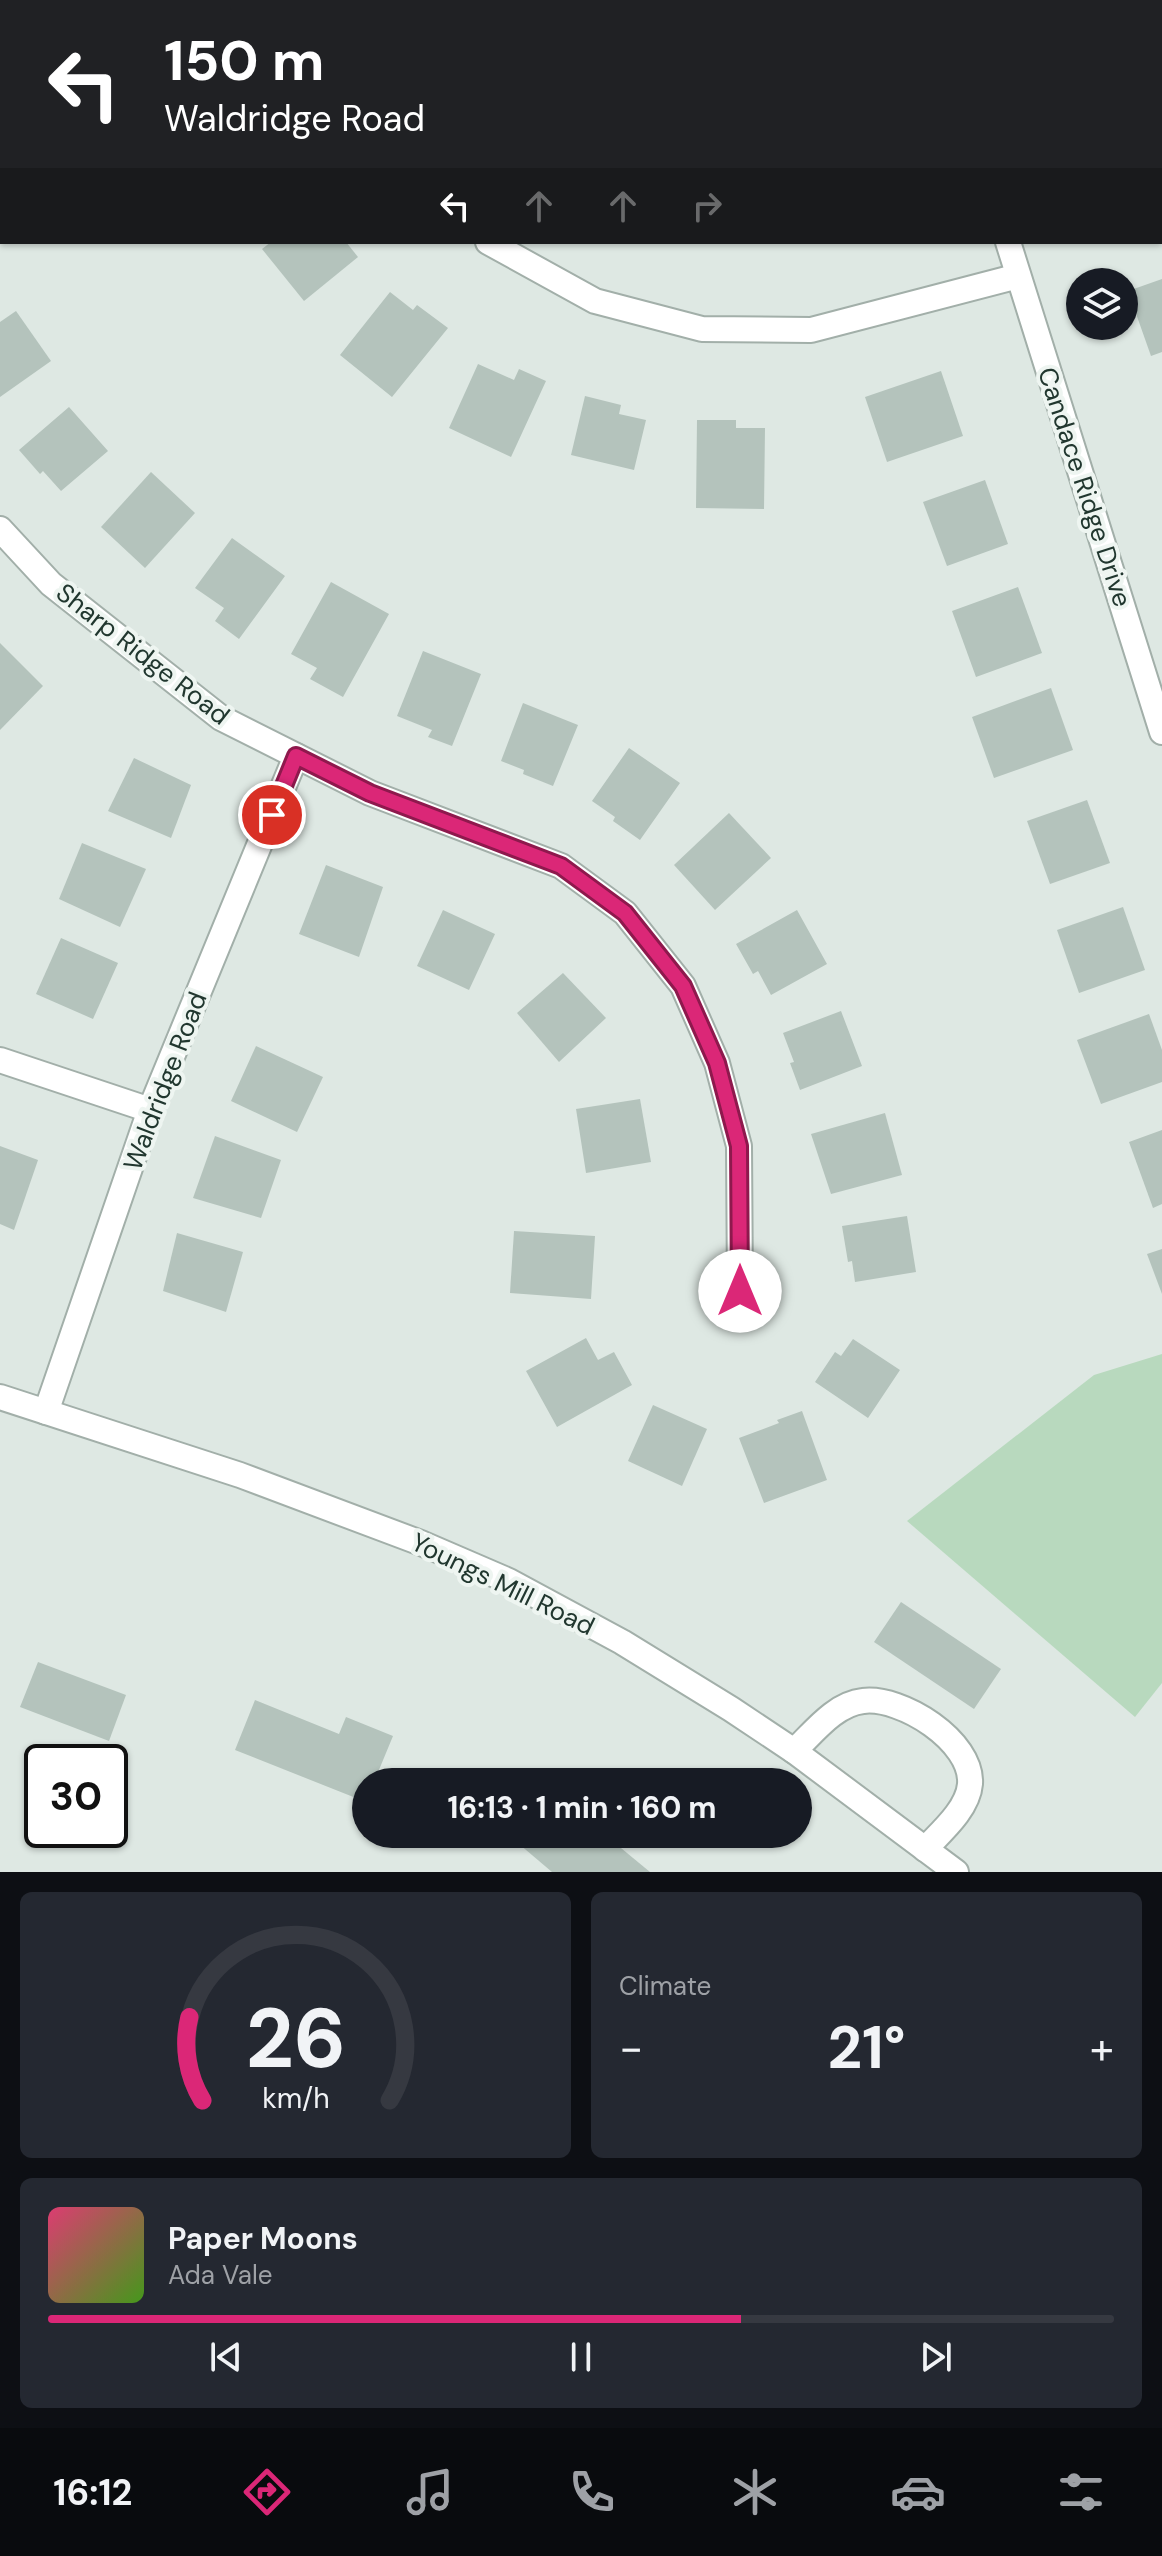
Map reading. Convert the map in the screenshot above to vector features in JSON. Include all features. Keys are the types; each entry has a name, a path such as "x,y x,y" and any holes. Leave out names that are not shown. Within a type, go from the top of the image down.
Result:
{"street":[{"path":"492,244 595,301 702,329 811,330 1018,276"},
{"name":"Candace Ridge Drive","path":"1009,244 1162,732"},
{"name":"Sharp Ridge Road","path":"0,529 51,584 221,718 370,793 561,866 625,913 683,986 717,1063 739,1146 740,1291"},
{"name":"Waldridge Road","path":"46,1412 150,1110 296,756"},
{"path":"0,1060 150,1110"},
{"name":"Youngs Mill Road","path":"0,1397 240,1475 421,1543 509,1581 622,1642 794,1751 956,1872"},
{"path":"794,1751 838,1709 862,1700 889,1702 939,1728 963,1754 970,1784 958,1815 925,1849"}],"green space":[{"path":"1162,1354 1162,1683 1135,1717 907,1521 1094,1375"}],"building":[{"path":"268,244 348,244 358,257 304,301 262,249"},
{"path":"1162,279 1162,352 1151,356 1138,319 1138,287"},
{"path":"390,292 413,310 417,305 448,328 392,397 340,355"},
{"path":"16,311 51,361 0,397 0,322"},
{"path":"478,364 514,380 519,369 546,381 511,457 449,428"},
{"path":"941,371 963,436 887,462 865,397"},
{"path":"585,396 621,405 619,414 646,420 634,470 571,455"},
{"path":"69,407 108,451 61,491 43,471 40,474 19,450"},
{"path":"697,420 736,420 736,428 765,428 764,509 696,508"},
{"path":"151,472 195,513 145,568 101,527"},
{"path":"985,480 1008,544 947,566 923,502"},
{"path":"232,538 285,576 239,639 215,621 224,608 195,588"},
{"path":"331,582 389,614 343,697 310,679 317,668 291,654"},
{"path":"1018,587 1042,653 976,677 952,611"},
{"path":"0,643 43,686 0,730"},
{"path":"423,651 481,674 452,746 428,737 432,730 397,716"},
{"path":"1051,688 1073,750 994,778 972,717"},
{"path":"523,703 578,725 553,786 501,761"},
{"path":"629,748 680,783 640,840 592,801"},
{"path":"134,758 191,785 171,838 108,811"},
{"path":"1087,800 1110,863 1050,884 1027,821"},
{"path":"729,813 771,858 715,910 674,865"},
{"path":"82,843 146,869 120,927 59,899"},
{"path":"326,865 383,887 359,957 299,934"},
{"path":"1123,907 1145,970 1079,993 1057,930"},
{"path":"443,910 495,934 469,990 417,966"},
{"path":"797,910 827,964 771,995 758,971 753,974 736,944"},
{"path":"61,938 118,963 93,1019 36,994"},
{"path":"563,973 606,1018 559,1062 517,1013"},
{"path":"841,1011 862,1066 800,1090 783,1033"},
{"path":"1149,1014 1162,1050 1162,1082 1101,1104 1077,1040"},
{"path":"256,1046 323,1077 297,1132 231,1101"},
{"path":"640,1099 651,1162 586,1173 576,1109"},
{"path":"885,1113 902,1175 831,1194 811,1134"},
{"path":"1162,1130 1162,1204 1153,1208 1129,1142"},
{"path":"215,1136 281,1160 261,1218 193,1198"},
{"path":"0,1146 38,1160 14,1230 0,1224"},
{"path":"907,1216 916,1272 855,1282 842,1226"},
{"path":"514,1231 595,1236 591,1299 510,1293"},
{"path":"177,1233 243,1252 226,1312 163,1291"},
{"path":"1162,1249 1162,1294 1147,1254"},
{"path":"586,1338 598,1360 614,1352 632,1385 557,1427 526,1371"},
{"path":"853,1339 900,1370 868,1418 815,1382 835,1352 841,1356"},
{"path":"653,1405 707,1429 682,1486 628,1461"},
{"path":"802,1411 827,1480 764,1503 739,1438"},
{"path":"901,1602 1001,1669 974,1709 874,1642"},
{"path":"38,1662 126,1695 109,1741 20,1707"},
{"path":"255,1700 339,1734 346,1717 393,1736 380,1768 352,1768 352,1796 235,1750"},
{"path":"524,1848 621,1848 650,1872 552,1872"}],"route":[{"path":"272,815 296,756 370,793 561,866 625,913 683,986 717,1063 739,1146 740,1291"}]}
